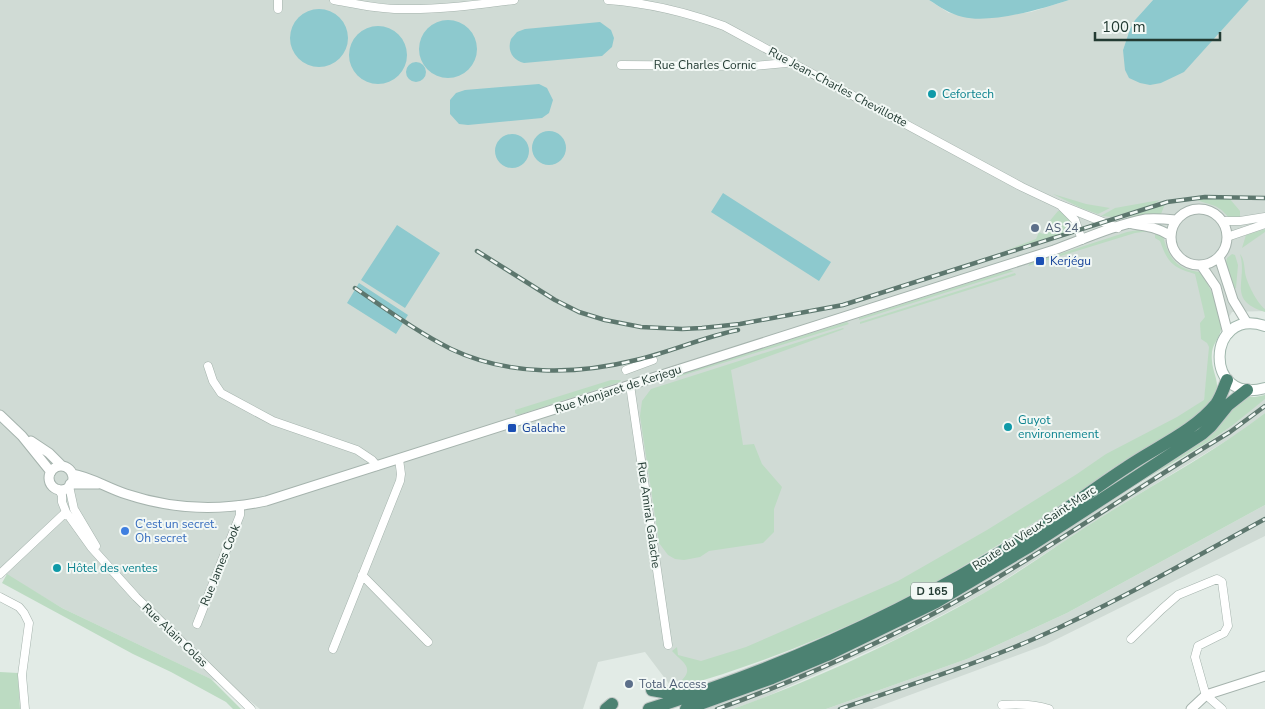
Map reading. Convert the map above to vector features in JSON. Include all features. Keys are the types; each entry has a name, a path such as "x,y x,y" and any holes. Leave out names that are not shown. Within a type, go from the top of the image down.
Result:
{"highway":[{"name":"Route du Vieux Saint-Marc","path":"649,709 715,687 820,646 919,599 990,559 1191,426 1217,403 1227,380"},
{"name":"Route du Vieux Saint-Marc","path":"686,709 754,685 818,659 936,602 1030,546 1202,434 1211,426 1228,404 1246,390"},
{"path":"652,690 669,693 715,687"}],"main road":[{"path":"1265,326 1247,323 1237,327 1228,334 1221,344 1218,357 1221,369 1227,380 1236,387 1257,391 1265,388"}],"street":[{"path":"278,0 278,10"},
{"path":"334,0 366,6 426,9 514,0"},
{"name":"Rue Jean-Charles Chevillotte","path":"608,0 640,1 697,16 724,26 1014,182 1058,204 1118,228"},
{"name":"Rue Charles Cornic","path":"621,65 754,66 786,63 788,60"},
{"name":"Rue Jean-Charles Chevillotte","path":"1058,204 1075,220 1082,240"},
{"path":"1196,209 1211,211 1223,221 1228,238 1225,248 1219,257 1207,264 1201,265 1186,261 1180,257 1172,244 1171,236 1176,220 1188,211 1196,209"},
{"path":"1223,221 1240,221 1265,217"},
{"name":"Rue Monjaret de Kerjegu","path":"72,474 83,476 130,496 167,504 205,507 240,505 281,497 1130,224 1151,219 1176,220"},
{"name":"Rue Monjaret de Kerjegu","path":"1130,224 1150,226 1171,236"},
{"path":"1228,238 1265,224"},
{"path":"1219,257 1233,300 1247,323"},
{"path":"1201,265 1216,288 1228,334"},
{"path":"626,370 653,360"},
{"path":"208,366 213,381 221,393 273,421 357,450 372,460 377,466"},
{"name":"Rue Amiral Galache","path":"630,385 668,645"},
{"path":"0,415 22,436 51,472"},
{"path":"22,436 49,453 62,466 69,469 72,474 70,485 66,488 58,489 50,482 51,472 56,467 62,466"},
{"path":"333,649 401,478 399,459"},
{"name":"Rue Monjaret de Kerjegu","path":"70,485 100,484"},
{"name":"Rue Alain Colas","path":"70,485 74,509 103,558"},
{"name":"Rue Alain Colas","path":"58,489 66,512 91,547 103,558 136,597 251,709"},
{"name":"Rue James Cook","path":"197,624 240,516 240,505"},
{"path":"0,574 66,512"},
{"path":"362,575 428,642"},
{"path":"1131,639 1178,595 1217,579 1222,582 1228,626 1224,633 1198,646 1195,657 1206,695 1222,709"},
{"path":"0,597 19,607 29,623 22,676 25,709"},
{"path":"1191,709 1206,695 1265,676"},
{"path":"1002,705 1020,704 1042,706 1049,709"}],"shaded area":[{"path":"0,0 929,0 949,13 986,18 1031,12 1069,0 1153,0 1135,20 1123,50 1161,83 1184,71 1249,0 1265,0 1265,311 1232,312 1210,349 1204,402 937,584 889,607 673,689 645,652 598,662 583,709 260,709 240,693 62,608 0,571"},
{"path":"1265,398 1265,413 1239,433 1108,513 986,592 894,640 761,699 733,709 705,709 750,693 848,652 951,600 1213,439"},
{"path":"1265,505 1265,536 1045,645 872,709 826,709 967,659 1067,613"}],"green space":[{"path":"1053,194 1086,204 1110,208 1098,214"},
{"path":"1194,198 1229,198 1240,211 1240,218 1229,218 1220,209"},
{"path":"1160,200 1154,204 1112,217 1101,216 1115,208"},
{"path":"1165,204 1161,214 1126,218"},
{"path":"1058,211 1061,211 1070,219 1071,223 1065,233 1004,251 1036,239 1039,232 1043,234 1051,225 1048,223"},
{"path":"1265,229 1265,232 1242,248 1246,235"},
{"path":"1138,230 1150,231 1135,233 1041,262 1041,260 1127,232"},
{"path":"1155,234 1163,236 1166,247 1179,265 1201,273 1212,292 1218,308 1221,329 1213,347 1212,355 1217,390 1212,400 1203,410 1167,436 1109,470 1071,499 1036,522 914,594 799,646 720,675 680,687 679,683 687,673 687,669 684,662 672,651 677,647 678,655 701,661 746,647 898,581 987,530 1106,454 1177,417 1204,400 1209,347 1201,339 1200,323 1205,317 1195,274 1181,269 1172,263 1160,241 1155,238"},
{"path":"1232,254 1235,255 1238,265 1236,288 1234,289 1226,263 1227,258"},
{"path":"1240,254 1243,259 1249,286 1265,309 1265,312 1246,302 1242,295 1242,264"},
{"path":"1031,262 1041,262 1028,266"},
{"path":"1009,270 1014,271 859,320 859,318"},
{"path":"1015,273 1016,275 860,324 860,322"},
{"path":"847,322 849,324 668,380 670,377"},
{"path":"843,328 731,370 743,445 754,444 762,464 782,487 774,509 774,532 763,543 709,551 700,557 684,560 675,559 668,555 659,543 640,416 642,401 651,389"},
{"path":"611,380 621,380 620,382 518,415 515,413 515,410"},
{"path":"1265,395 1265,399 1213,439 1122,493 1121,491 1230,411 1246,397"},
{"path":"1265,413 1265,505 1067,613 967,659 826,709 733,709 830,671 923,626 984,593 1093,523 1208,453"},
{"path":"7,574 62,608 211,679 241,709 233,709 226,702 171,672 133,654 2,583"},
{"path":"0,672 18,673 20,709 0,709"}],"water":[{"path":"929,0 1069,0 1001,17 974,19 954,14"},
{"path":"1153,0 1249,0 1184,72 1161,83 1150,85 1129,78 1125,70 1123,50 1135,20"},
{"path":"319,9 330,11 343,22 348,38 346,49 335,62 319,67 308,65 295,54 290,38 292,27 303,14"},
{"path":"448,20 459,22 472,33 477,49 475,60 464,73 448,78 437,76 424,65 419,49 421,38 432,25"},
{"path":"600,22 611,30 614,38 612,47 602,56 524,63 516,60 510,51 511,39 517,32 525,29"},
{"path":"378,26 389,28 402,39 407,55 405,66 394,79 378,84 367,82 354,71 349,55 351,44 362,31"},
{"path":"416,62 423,65 426,72 423,79 416,82 409,79 406,72 409,65"},
{"path":"539,84 547,88 553,100 549,113 542,118 468,125 459,124 450,114 450,100 456,93 465,90"},
{"path":"549,131 556,132 561,136 565,141 565,155 561,160 556,164 549,165 542,164 537,160 533,155 532,148 533,141 537,136 542,132"},
{"path":"512,134 519,135 524,139 528,144 528,158 524,163 519,167 512,168 505,167 500,163 496,158 495,151 496,144 500,139 505,135"},
{"path":"723,193 831,262 819,281 711,212"},
{"path":"397,225 440,253 405,308 361,280"},
{"path":"359,283 408,315 396,334 347,303"}],"railway":[{"path":"477,251 555,300 579,312 605,320 641,327 702,328 740,324 843,305 1167,202 1205,197 1265,198"},
{"path":"355,288 414,328 451,349 473,358 519,368 566,370 613,365 649,357 738,330"},
{"path":"717,709 823,667 892,635 959,600 1022,563 1230,432 1265,406"},
{"path":"840,709 963,667 1036,638 1123,596 1265,519"}],"place":[{"name":"Cefortech","path":"932,94"},
{"name":"AS 24","path":"1035,228"},
{"name":"Kerjégu","path":"1040,261"},
{"name":"Guyot environnement","path":"1008,427"},
{"name":"Galache","path":"512,428"},
{"name":"C'est un secret. Oh secret","path":"125,531"},
{"name":"Hôtel des ventes","path":"57,568"},
{"name":"Total Access","path":"629,684"}]}
